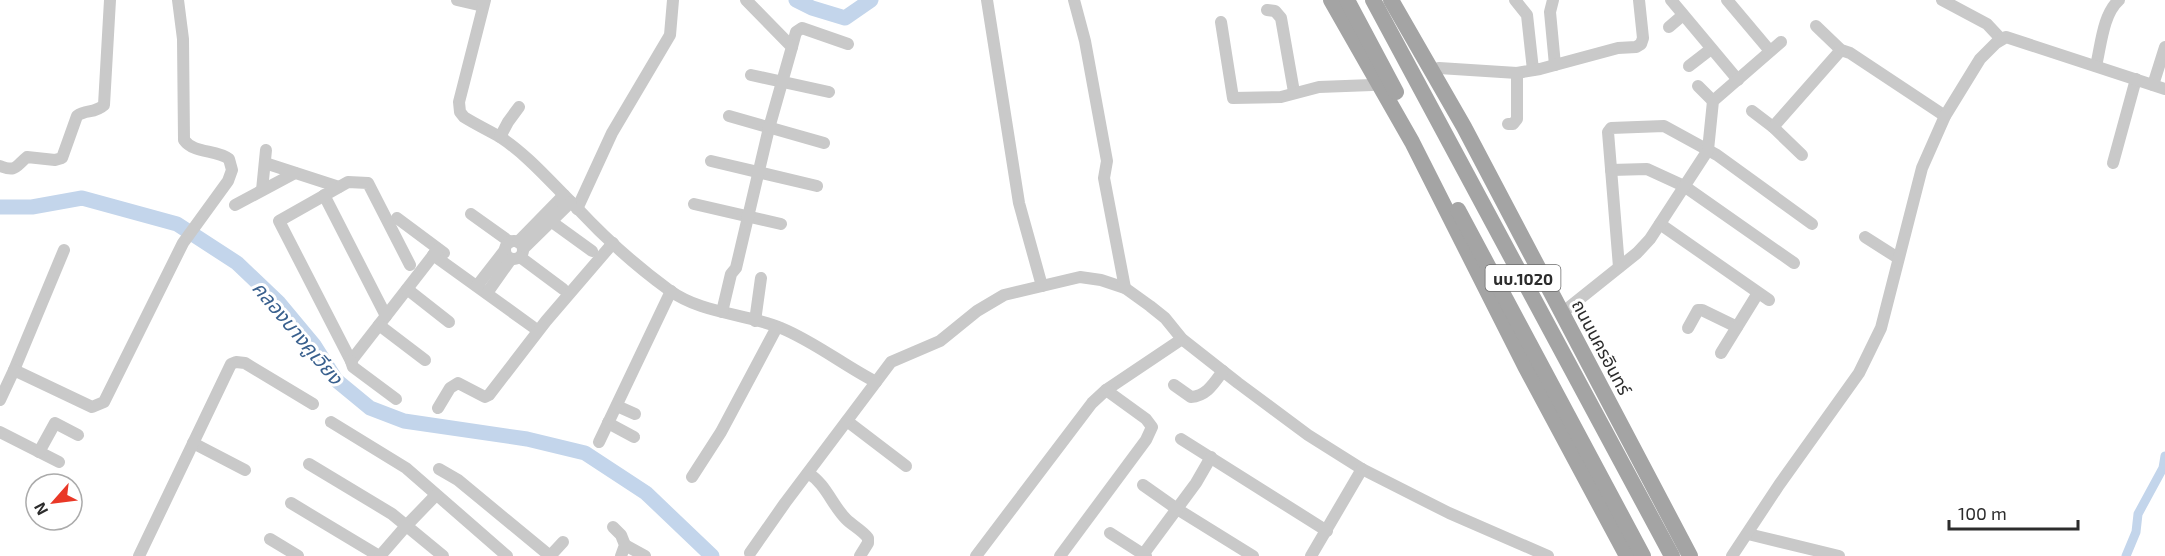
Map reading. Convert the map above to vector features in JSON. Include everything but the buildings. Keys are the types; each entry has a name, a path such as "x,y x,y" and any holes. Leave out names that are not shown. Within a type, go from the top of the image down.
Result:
{"main road":[{"path":"1326,0 1365,75 1412,142"},
{"name":"นบ.1020","path":"1331,0 1346,8 1643,556"},
{"name":"ถนนนครอินทร์","path":"1373,0 1672,556"},
{"name":"ถนนนครอินทร์","path":"1391,0 1464,127 1690,556"},
{"path":"1405,0 1439,68 1464,127"},
{"name":"นบ.1020","path":"1346,8 1525,366 1627,556"}],"street":[{"path":"0,166 12,170 27,157 55,160 62,158 77,116 81,113 94,112 104,105 110,0"},
{"path":"14,370 92,407 104,402 183,243 221,193 232,170 229,159 225,155 192,148 184,140 183,39 178,0"},
{"path":"457,0 484,3 459,102 460,112 464,117 500,137 546,176 570,202 644,271 671,291 696,304 777,327 819,347 876,382"},
{"path":"482,287 514,250 547,219 570,202 669,35 673,0"},
{"path":"746,0 792,47"},
{"path":"987,0 1019,203 1042,286"},
{"path":"1074,0 1085,40 1106,157 1104,178 1125,288"},
{"path":"1515,0 1527,15 1533,70"},
{"path":"1553,0 1550,12 1555,65"},
{"path":"1439,68 1517,74 1618,48 1636,47 1641,44 1643,38 1639,0"},
{"path":"1671,0 1738,80"},
{"path":"1727,0 1770,51"},
{"path":"1942,0 1987,24 2004,38 2159,87 2165,47"},
{"path":"2096,66 2107,19 2119,0"},
{"path":"1267,9 1275,11 1281,18 1294,92"},
{"path":"1669,27 1683,15"},
{"path":"1221,22 1233,98 1281,97 1318,87 1372,85"},
{"path":"1816,26 1841,50 1850,53 1945,116"},
{"path":"726,314 731,274 736,268 769,128 796,32 801,28 848,44"},
{"path":"1732,556 1779,485 1859,373 1881,328 1922,168 1945,116 1980,59 2004,38"},
{"path":"1562,313 1637,253 1660,224 1708,150 1713,101 1782,42"},
{"path":"1689,66 1711,49"},
{"path":"1773,127 1841,50"},
{"path":"1508,124 1514,124 1517,119 1517,74"},
{"path":"750,75 829,92"},
{"path":"2113,163 2136,79"},
{"path":"1698,86 1713,101"},
{"path":"500,137 519,107"},
{"path":"1752,111 1802,154"},
{"path":"729,116 824,143"},
{"path":"1619,267 1608,132 1611,129 1664,126 1708,150 1812,224"},
{"path":"262,190 266,157 295,173 339,187"},
{"path":"711,161 817,186"},
{"path":"1611,170 1647,170 1684,186 1794,263"},
{"path":"235,205 295,173"},
{"path":"396,399 353,367 279,220 348,182 368,183 410,265"},
{"path":"324,195 382,320 425,360"},
{"path":"694,204 781,224"},
{"path":"471,214 563,289"},
{"path":"397,218 436,252 533,327"},
{"path":"547,219 592,251"},
{"path":"1660,224 1769,300"},
{"path":"1866,237 1898,258"},
{"path":"438,408 450,388 458,383 485,397 489,395 546,321 613,243"},
{"path":"0,400 64,250"},
{"path":"351,361 436,252"},
{"path":"750,553 784,503 891,362 940,341 987,304 1004,295 1080,277 1101,280 1125,288 1165,318 1182,339 1223,371 1308,435 1362,469 1430,504 1548,556"},
{"path":"755,321 761,278"},
{"path":"407,289 449,322"},
{"path":"599,442 671,291"},
{"path":"1721,353 1758,293"},
{"path":"1688,328 1698,310 1737,327"},
{"path":"692,477 721,432 777,327"},
{"path":"976,556 1092,403 1106,390 1182,339"},
{"path":"139,556 228,369 236,362 245,363 314,404"},
{"path":"1174,385 1191,397 1199,396 1206,392 1223,371"},
{"path":"1060,556 1146,440 1152,427 1146,419 1106,390"},
{"path":"617,406 635,414"},
{"path":"847,421 906,466"},
{"path":"39,452 55,423 78,435"},
{"path":"331,423 406,468 507,556"},
{"path":"608,423 634,437"},
{"path":"0,432 59,462"},
{"path":"1181,439 1327,531"},
{"path":"194,443 245,470"},
{"path":"1110,533 1144,555 1196,483 1211,457"},
{"path":"309,464 392,514 443,556"},
{"path":"439,469 458,480 550,556 563,542"},
{"path":"1311,556 1362,469"},
{"path":"808,473 823,487 835,507 846,519 868,538 868,543 860,556"},
{"path":"1143,485 1253,556"},
{"path":"291,503 379,556 436,495"},
{"path":"613,527 621,535 623,550 645,556"},
{"path":"1748,534 1839,556"},
{"path":"270,538 298,556"}],"waterway":[{"path":"796,0 812,8 845,18 871,0"},
{"name":"คลองบางคูเวียง","path":"0,207 32,207 82,198 177,224 237,263 279,303 314,345 336,380 370,408 404,421 527,439 585,453 646,493 712,556"},
{"path":"2126,556 2136,532 2138,514 2163,468 2165,456"}]}
